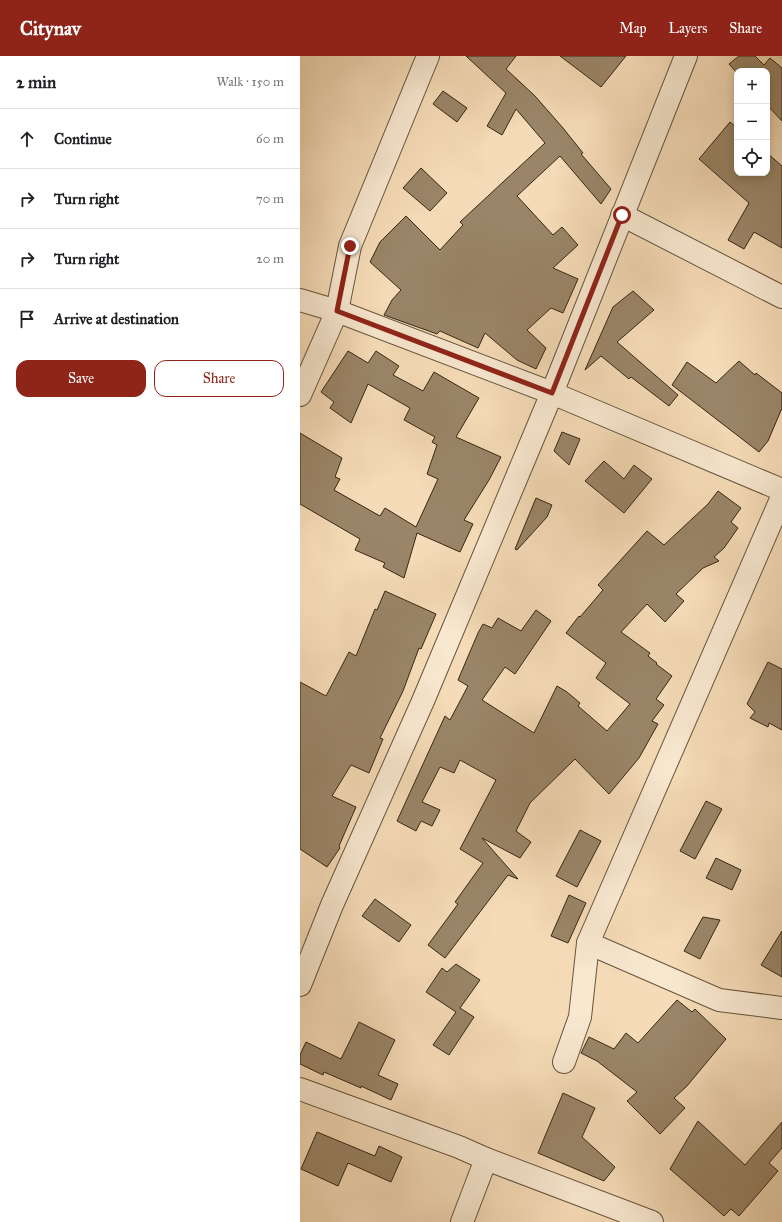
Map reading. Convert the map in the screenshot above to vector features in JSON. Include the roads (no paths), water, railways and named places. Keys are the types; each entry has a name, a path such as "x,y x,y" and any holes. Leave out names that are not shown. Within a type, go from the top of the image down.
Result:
{"street":[{"path":"300,395 337,311 350,246 428,56"},
{"path":"300,985 332,905 423,701 552,393 686,56"},
{"path":"622,215 782,297"},
{"path":"300,300 337,311 552,393 782,490"},
{"path":"564,1062 580,1017 588,943 782,497"},
{"path":"588,943 719,1000 782,1008"},
{"path":"300,1089 459,1146 486,1159 652,1222"},
{"path":"462,1222 486,1159"}]}
